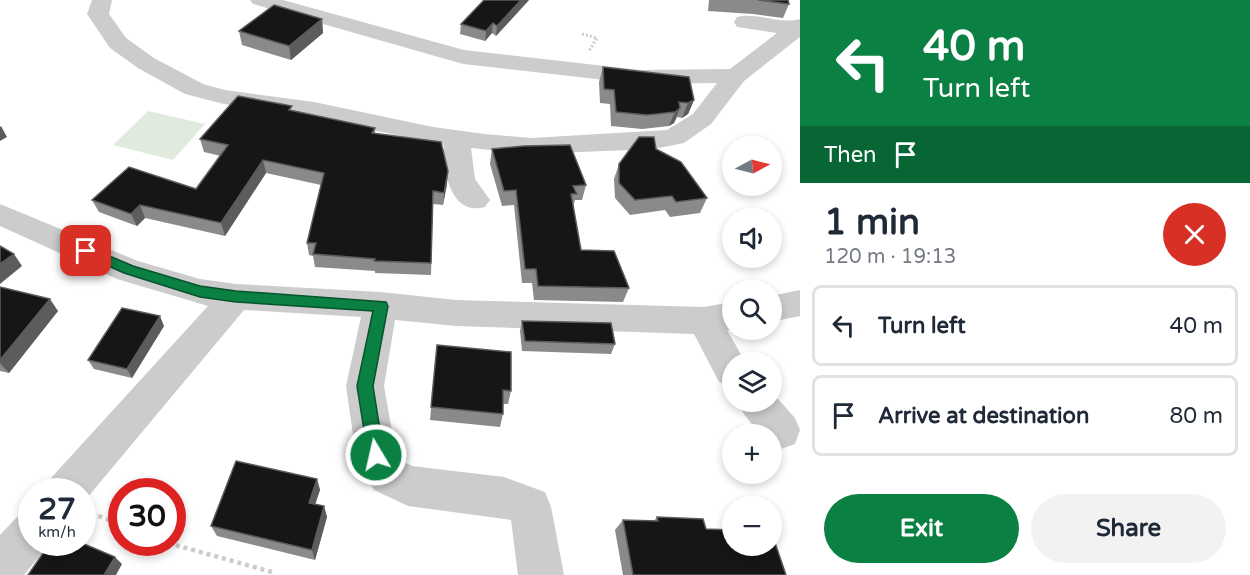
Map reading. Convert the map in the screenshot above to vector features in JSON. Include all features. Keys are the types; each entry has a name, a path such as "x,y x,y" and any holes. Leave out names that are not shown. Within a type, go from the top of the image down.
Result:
{"street":[{"path":"102,0 98,15 117,43 146,63 194,89 224,97 314,110 434,135 531,146 654,141 675,137 702,119 736,76 798,28"},
{"path":"260,0 463,57 650,77 736,76"},
{"path":"745,22 798,28"},
{"path":"426,46 449,34"},
{"path":"650,77 651,63 677,62"},
{"path":"458,138 456,157 459,178 464,189 475,200"},
{"path":"0,214 128,270 200,292 236,297 456,313 718,319 727,352"},
{"path":"78,478 236,297"},
{"path":"782,307 800,303"},
{"path":"381,306 365,386 376,455 389,476 408,486 504,497 530,507 541,575"},
{"path":"765,412 775,424"},
{"path":"0,569 18,548"}],"path":[{"path":"186,548 272,572"}],"green space":[{"path":"148,111 205,124 173,160 113,145"}],"building":[{"path":"484,0 521,0 497,26 493,23 486,31 461,24"},
{"path":"759,0 788,0 789,4"},
{"path":"274,5 322,19 289,46 239,31"},
{"path":"603,67 689,77 694,100 688,103 679,102 680,108 675,112 647,115 616,112 614,90 604,89"},
{"path":"238,96 292,106 289,110 375,128 372,133 441,142 448,171 444,193 433,191 431,263 374,261 375,259 313,254 316,243 307,243 324,173 263,160 221,223 140,205 131,214 92,200 129,167 196,189 228,145 200,139"},
{"path":"639,137 654,137 656,149 681,162 707,198 676,202 672,196 635,200 619,183 619,164"},
{"path":"570,145 586,185 573,186 577,194 571,194 581,250 614,251 629,288 538,286 536,269 525,269 516,190 504,191 492,149"},
{"path":"0,246 14,254 0,264"},
{"path":"0,287 50,299 0,360"},
{"path":"122,308 160,316 127,369 88,360"},
{"path":"522,321 611,323 615,344 525,341"},
{"path":"437,345 511,352 511,391 503,390 503,414 431,407"},
{"path":"236,461 317,479 309,503 324,506 312,550 211,526"},
{"path":"657,517 703,519 706,529 722,530 722,556 780,556 786,575 633,575 623,520 658,521"},
{"path":"96,549 108,556 115,557 104,575 28,575 41,556 96,556"}],"route":[{"path":"86,251 128,270 200,292 236,297 381,306 365,386 376,455"}]}
